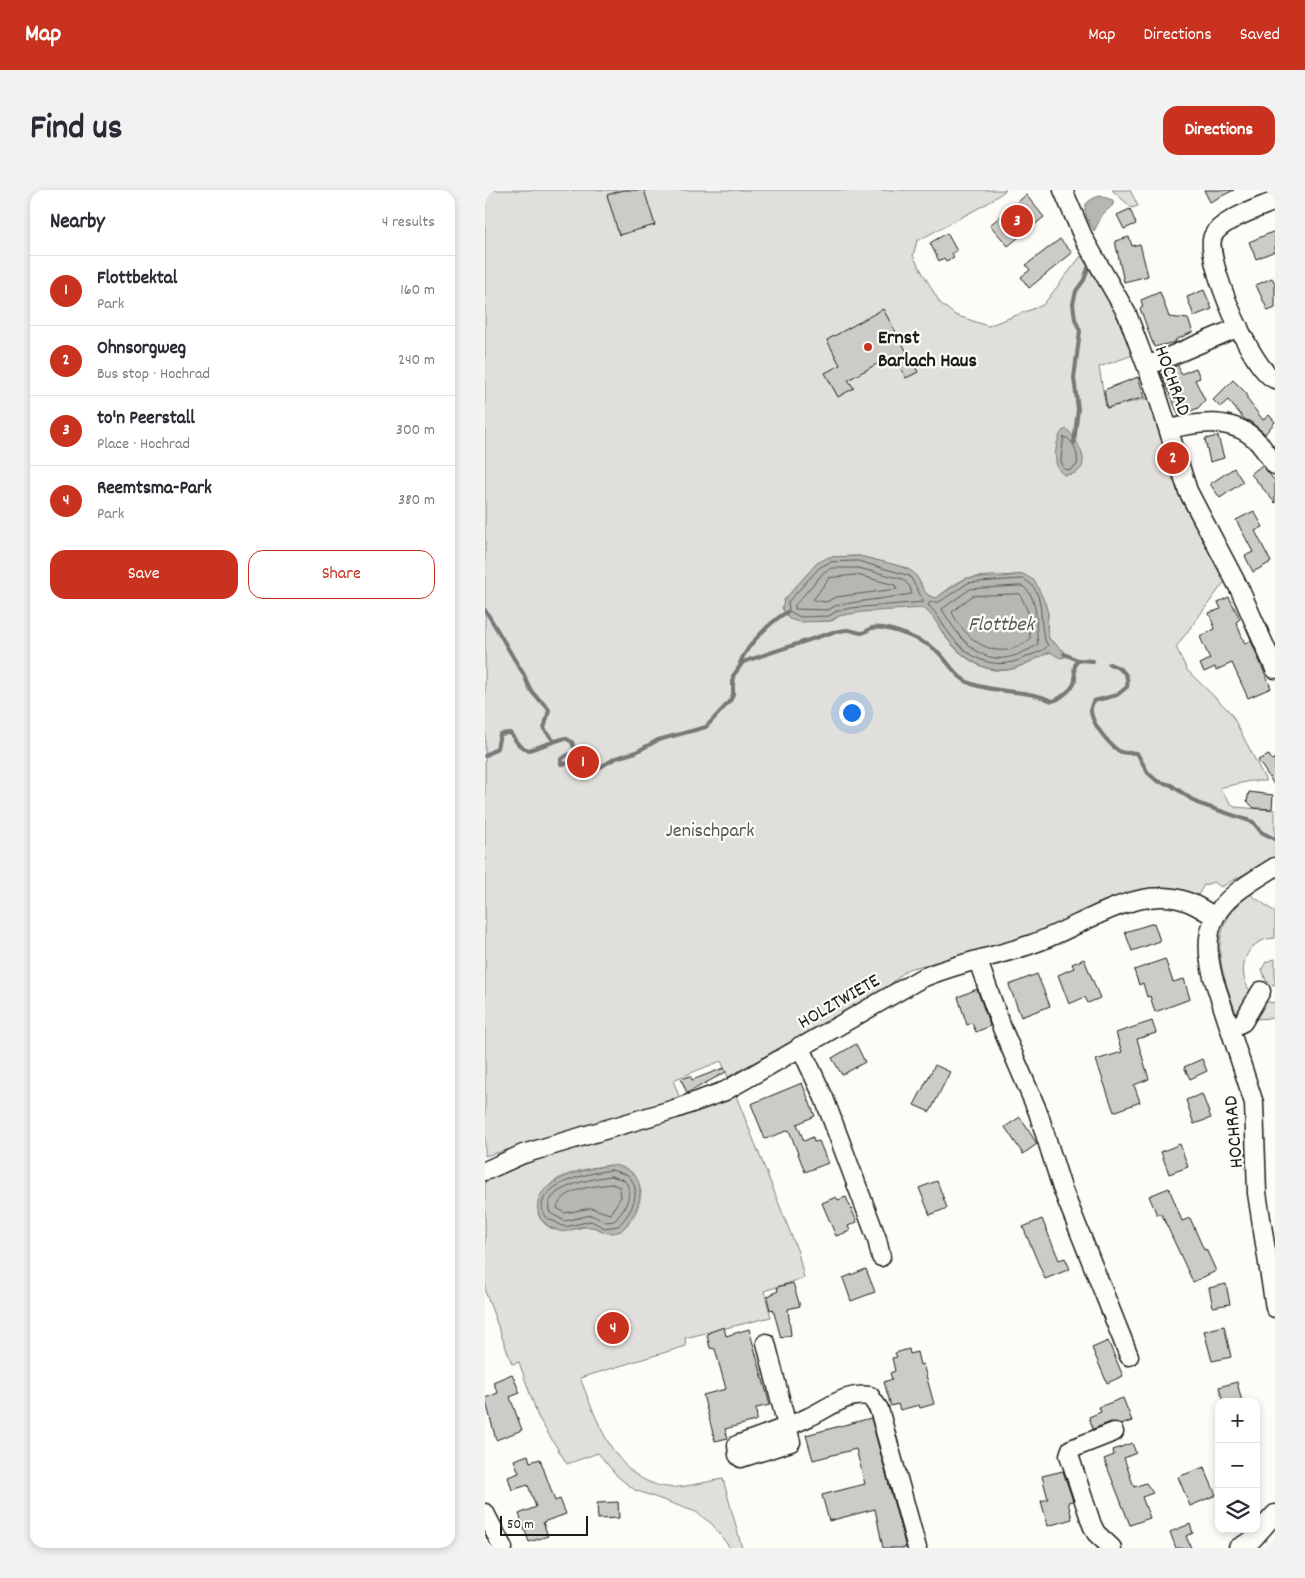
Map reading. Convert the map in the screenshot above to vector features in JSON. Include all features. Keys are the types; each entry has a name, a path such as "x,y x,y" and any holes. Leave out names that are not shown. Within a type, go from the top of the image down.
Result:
{"street":[{"name":"HOCHRAD","path":"1063,190 1089,248 1124,308 1147,366 1188,491 1240,590 1275,669"},
{"path":"1275,201 1225,223 1218,228 1212,237 1211,247 1216,267 1239,327 1261,369 1267,376 1275,379"},
{"path":"1147,366 1239,327"},
{"path":"1169,429 1210,424 1223,424 1237,428 1256,440 1275,465"},
{"name":"HOCHRAD","path":"1275,867 1227,898 1215,917 1208,940 1209,961 1254,1103 1257,1193 1275,1308"},
{"name":"HOLZTWIETE","path":"485,1172 523,1154 675,1109 725,1091 920,978 1034,944 1124,904 1148,898 1170,897 1186,900 1215,917"},
{"path":"977,961 1002,1028 1038,1112 1063,1188 1129,1356"},
{"path":"1231,1028 1243,1022 1261,991"},
{"path":"801,1046 825,1098 877,1239 881,1257"},
{"path":"766,1343 786,1426 851,1396 870,1396 876,1402 917,1548"},
{"path":"1112,1548 1096,1533 1092,1525 1069,1455 1071,1449 1114,1432"},
{"path":"485,1513 503,1548"},
{"path":"1238,1548 1252,1540 1275,1514"}],"green space":[{"name":"Jenischpark","path":"485,190 1006,190 988,203 917,241 913,256 940,303 955,315 988,326 1043,305 1081,256 1112,305 1133,355 1099,367 1106,408 1149,398 1180,498 1225,581 1176,647 1187,670 1231,713 1266,781 1250,781 1219,788 1234,807 1275,810 1275,857 1221,887 1214,882 1204,885 1198,895 1156,889 1135,891 1011,944 908,969 884,990 728,1077 721,1061 673,1080 681,1102 655,1104 647,1113 485,1156","holes":["859,556 907,568 921,583 923,591 929,596 936,598 956,584 969,578 1023,574 1048,613 1047,628 1049,639 1065,652 1063,658 1050,652 1016,668 1006,670 985,668 975,664 958,651 944,635 934,617 924,609 909,608 869,611 840,615 831,621 804,622 791,592 809,572 829,557"]},
{"path":"1112,190 1130,190 1138,206 1132,208"},
{"path":"1250,894 1275,912 1275,938 1256,944 1249,951 1245,959 1244,977 1253,995 1237,1016 1222,966 1221,936 1226,922 1235,908"},
{"path":"1275,959 1274,985 1266,981 1262,969 1266,962"},
{"path":"1263,1001 1275,1003 1275,1018 1252,1019"},
{"path":"735,1093 798,1252 804,1278 764,1291 771,1317 685,1338 686,1346 580,1378 593,1411 610,1445 620,1460 633,1472 648,1482 666,1487 687,1486 723,1479 742,1548 730,1548 712,1524 696,1512 635,1490 618,1477 598,1453 567,1464 538,1417 519,1362 512,1364 485,1291 485,1179 547,1157 674,1119","holes":["611,1165 641,1190 637,1210 627,1225 620,1230 602,1231 592,1226 569,1230 555,1230 543,1222 538,1214 546,1190 553,1182 568,1174 586,1169"]}],"water":[{"path":"1100,196 1113,200 1113,205 1103,214 1094,231 1086,215 1085,206 1088,202"},
{"path":"1067,429 1077,442 1083,457 1083,464 1074,473 1064,475 1057,466 1055,454 1062,431"},
{"name":"Flottbek","path":"859,556 910,570 917,577 927,594 936,598 966,578 1003,577 1023,574 1035,581 1045,603 1048,613 1047,628 1049,639 1065,652 1067,656 1060,658 1050,652 1015,668 995,670 976,663 960,652 946,637 933,617 922,608 862,612 839,616 830,621 799,622 789,619 782,608 784,600 817,563 829,557"},
{"path":"611,1165 624,1168 633,1174 638,1182 640,1191 635,1212 621,1231 607,1233 595,1228 582,1227 563,1232 550,1227 541,1220 538,1207 540,1196 548,1187 559,1179 573,1174"}],"building":[{"path":"623,190 644,190 655,225 619,235 607,195"},
{"path":"1204,190 1234,190 1210,202"},
{"path":"1026,195 1044,217 1008,246 990,225"},
{"path":"1130,209 1136,224 1124,229 1117,215"},
{"path":"1275,231 1275,251 1256,259 1249,242"},
{"path":"947,233 957,251 952,253 954,257 946,261 944,258 939,261 930,243"},
{"path":"1129,237 1132,246 1140,244 1148,276 1124,282 1115,241"},
{"path":"1060,239 1072,253 1029,288 1021,277 1030,270 1026,265"},
{"path":"1272,278 1275,283 1275,308 1268,311 1256,285"},
{"path":"1204,290 1212,309 1194,316 1187,297"},
{"path":"1160,292 1169,317 1188,319 1193,332 1175,340 1176,342 1154,347 1140,308 1143,307 1141,300"},
{"name":"Ernst Barlach Haus","path":"883,309 918,372 906,378 893,355 848,380 854,388 838,397 825,373 840,365 827,340"},
{"path":"1178,365 1181,374 1196,368 1200,378 1195,380 1205,400 1198,408 1179,416 1161,374"},
{"path":"1138,377 1145,397 1107,408 1104,390"},
{"path":"1233,380 1247,394 1247,399 1263,420 1269,415 1275,422 1265,434 1251,422 1244,419 1228,400 1220,407 1213,400"},
{"path":"1218,436 1224,458 1210,462 1205,439"},
{"path":"1262,465 1275,481 1275,503 1251,474"},
{"path":"1234,468 1243,482 1220,498 1210,484"},
{"path":"1254,511 1263,527 1255,531 1271,562 1253,572 1245,556 1253,552 1236,520"},
{"path":"1229,597 1240,619 1236,622 1245,644 1251,641 1271,688 1248,698 1232,663 1216,670 1215,667 1204,672 1200,664 1210,659 1200,637 1215,629 1209,613 1221,609 1218,602"},
{"path":"1269,755 1272,760 1275,758 1275,786 1258,760"},
{"path":"1249,792 1273,795 1272,809 1254,808 1247,801"},
{"path":"1154,923 1160,941 1132,951 1125,932"},
{"path":"1084,959 1100,998 1088,1003 1085,997 1069,1004 1058,975 1074,968 1072,964"},
{"path":"1165,959 1173,982 1184,979 1190,999 1155,1012 1150,996 1147,997 1143,983 1139,985 1134,970"},
{"path":"1037,974 1050,1006 1021,1017 1009,985"},
{"path":"977,989 990,1026 976,1032 972,1023 967,1025 958,997"},
{"path":"1152,1021 1156,1033 1137,1039 1149,1079 1134,1085 1140,1102 1114,1112 1096,1060 1122,1052 1116,1033"},
{"path":"856,1044 865,1062 842,1075 832,1058"},
{"path":"1202,1059 1207,1071 1190,1079 1184,1067"},
{"path":"935,1065 950,1072 930,1112 914,1105"},
{"path":"724,1068 726,1072 687,1093 681,1079 690,1076 692,1080"},
{"path":"802,1083 815,1116 797,1124 804,1141 813,1137 814,1142 819,1141 828,1163 805,1172 789,1130 765,1139 751,1104"},
{"path":"1202,1094 1211,1118 1194,1124 1186,1100"},
{"path":"1020,1117 1037,1144 1023,1154 1005,1127"},
{"path":"1180,1144 1188,1167 1169,1174 1161,1152"},
{"path":"937,1181 947,1208 930,1215 919,1188"},
{"path":"1169,1188 1182,1221 1190,1218 1204,1250 1206,1249 1216,1271 1193,1282 1161,1213 1157,1215 1149,1196"},
{"path":"836,1197 838,1200 846,1197 857,1222 848,1226 850,1231 836,1236 822,1203"},
{"path":"1042,1219 1059,1260 1065,1258 1070,1269 1045,1279 1023,1227"},
{"path":"866,1269 875,1292 851,1301 843,1278"},
{"path":"793,1283 800,1306 788,1309 791,1335 781,1338 773,1309 770,1310 767,1297 778,1291 777,1287"},
{"path":"1226,1284 1230,1304 1213,1307 1209,1288"},
{"path":"1224,1326 1231,1357 1212,1361 1204,1331"},
{"path":"724,1327 726,1336 749,1329 770,1405 756,1408 757,1419 755,1421 725,1429 728,1438 715,1441 703,1395 726,1389 715,1349 710,1348 707,1335"},
{"path":"1108,1341 1123,1376 1107,1383 1092,1348"},
{"path":"909,1349 910,1354 917,1352 920,1365 923,1364 934,1404 920,1408 919,1405 900,1410 898,1404 891,1406 884,1382 892,1379 890,1373 895,1371 892,1358 897,1357 895,1353"},
{"path":"512,1374 520,1393 510,1397 522,1430 496,1440 485,1398 498,1393 493,1382"},
{"path":"1237,1382 1241,1398 1222,1398 1219,1387"},
{"path":"1123,1398 1132,1421 1121,1425 1111,1422 1093,1429 1089,1417 1101,1412 1099,1407"},
{"path":"871,1418 906,1548 883,1548 875,1509 829,1521 822,1495 865,1484 856,1449 813,1460 806,1435"},
{"path":"1132,1443 1136,1453 1124,1458 1134,1487 1146,1483 1153,1493 1142,1497 1150,1518 1130,1525 1104,1459 1114,1455 1113,1450"},
{"path":"528,1455 530,1462 540,1459 555,1501 560,1499 566,1514 543,1522 548,1536 529,1542 519,1514 536,1507 528,1485 512,1490 508,1477 519,1473 514,1460"},
{"path":"1204,1467 1215,1495 1190,1506 1178,1477"},
{"path":"1063,1471 1073,1501 1068,1502 1072,1519 1048,1526 1041,1501 1048,1499 1042,1476"},
{"path":"618,1502 619,1518 598,1519 597,1503"},
{"path":"1190,1524 1193,1533 1186,1536 1191,1548 1176,1548 1170,1532"}],"waterway":[{"path":"1074,443 1078,409 1074,378 1080,331 1075,319 1073,304 1076,291 1084,280 1088,268"},
{"path":"485,610 530,688 549,710 544,729 554,741"},
{"name":"Flottbek","path":"740,663 743,656 760,634 787,612"},
{"name":"Flottbek","path":"485,756 497,748 500,734 510,733 520,746 529,750 565,738 572,742 575,751 561,759 561,764 572,763 584,769 595,770 616,758 636,752 658,740 706,727 730,701 733,695 733,676 743,662 833,632 851,630 862,633 872,628 888,629 917,639 934,649 967,682 982,687 1042,697 1052,701 1060,698 1071,688 1074,683 1074,669 1078,660 1093,661"},
{"name":"Flottbek","path":"1064,654 1078,660"},
{"name":"Flottbek","path":"1109,664 1120,669 1126,675 1128,682 1127,687 1117,695 1094,701 1091,707 1094,721 1104,737 1121,752 1137,753 1148,773 1157,781 1171,785 1197,803 1253,822 1261,832 1275,839"}],"place":[{"name":"to'n Peerstall","path":"1017,221"},
{"name":"Ernst Barlach Haus","path":"868,347"},
{"name":"Ohnsorgweg","path":"1173,458"},
{"name":"Flottbektal","path":"583,762"},
{"name":"Reemtsma-Park","path":"613,1328"}]}
